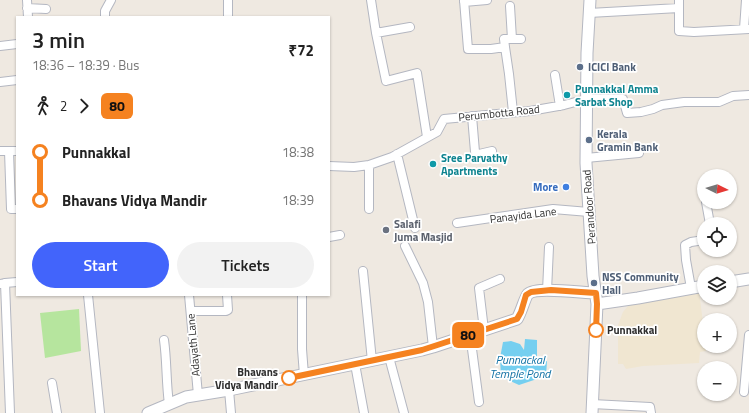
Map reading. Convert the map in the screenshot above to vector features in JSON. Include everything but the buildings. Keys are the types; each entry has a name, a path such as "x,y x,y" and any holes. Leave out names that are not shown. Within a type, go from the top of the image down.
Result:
{"street":[{"path":"105,16 105,10 111,0"},
{"path":"228,0 228,16"},
{"path":"371,0 386,81 417,74 427,137"},
{"path":"487,0 464,1 468,49 491,49 505,47"},
{"name":"Perandoor Road","path":"590,0 586,158 596,299 592,409"},
{"path":"589,13 679,4 679,31 694,32 746,29 746,0"},
{"path":"28,16 27,4 46,9"},
{"path":"510,6 512,39"},
{"path":"376,33 410,27"},
{"path":"513,112 504,39 521,39"},
{"path":"0,46 16,44"},
{"path":"555,75 560,106"},
{"path":"0,82 16,80"},
{"name":"Perumbotta Road","path":"330,166 354,167 369,165 397,154 436,132 444,119 530,111 560,106 587,99 623,99 627,113 641,112 662,105 684,102 719,102 733,96 749,95"},
{"path":"472,116 475,152 478,154 492,151"},
{"path":"0,151 13,151 11,209 16,209"},
{"path":"586,158 639,153"},
{"path":"397,154 415,228"},
{"path":"369,165 369,209"},
{"name":"Panayida Lane","path":"457,223 553,209 589,212"},
{"path":"330,237 340,235"},
{"path":"691,288 685,244 697,241"},
{"path":"404,246 423,283 428,302 433,347"},
{"path":"547,291 549,247"},
{"path":"363,271 372,360"},
{"path":"484,330 479,288 500,279"},
{"path":"737,281 749,279"},
{"path":"10,413 2,284 16,282"},
{"path":"155,411 186,397 304,375 433,347 517,319 521,312 526,295 531,292 547,291 596,299 638,298 697,287"},
{"path":"88,296 100,413"},
{"name":"Adayath Lane","path":"189,296 198,395"},
{"path":"190,311 226,312 228,310 227,296"},
{"path":"302,296 302,349 304,375"},
{"path":"470,334 479,402"},
{"path":"744,392 749,335"},
{"path":"164,340 167,360 167,389 169,404"},
{"path":"389,357 404,413"},
{"path":"356,364 364,413"},
{"path":"52,383 57,413"},
{"path":"229,390 231,413"},
{"path":"592,409 650,407 651,413"}],"shaded area":[{"path":"697,291 697,305 701,305 702,313 697,313 697,353 700,353 699,361 697,361 697,363 643,366 626,369 623,364 618,364 618,325 623,312 634,299"}],"green space":[{"path":"79,309 81,351 45,358 40,313"}],"water":[{"name":"Punnackal Temple Pond","path":"525,339 537,340 537,361 547,361 546,376 519,385 501,377 500,358 503,342 511,341 520,344 524,350"}],"bus line":[{"name":"80","path":"289,378 422,350 517,319 521,312 526,295 531,292 551,290 596,293 596,330"}],"place":[{"name":"ICICI Bank","path":"580,67"},
{"name":"Punnakkal Amma Sarbat Shop","path":"567,95"},
{"name":"Kerala Gramin Bank","path":"589,140"},
{"name":"Sree Parvathy Apartments","path":"433,164"},
{"name":"More","path":"566,187"},
{"name":"Salafi Juma Masjid","path":"386,230"},
{"name":"NSS Community Hall","path":"594,283"},
{"name":"Punnakkal","path":"596,330"},
{"name":"Bhavans Vidya Mandir","path":"289,378"}]}
